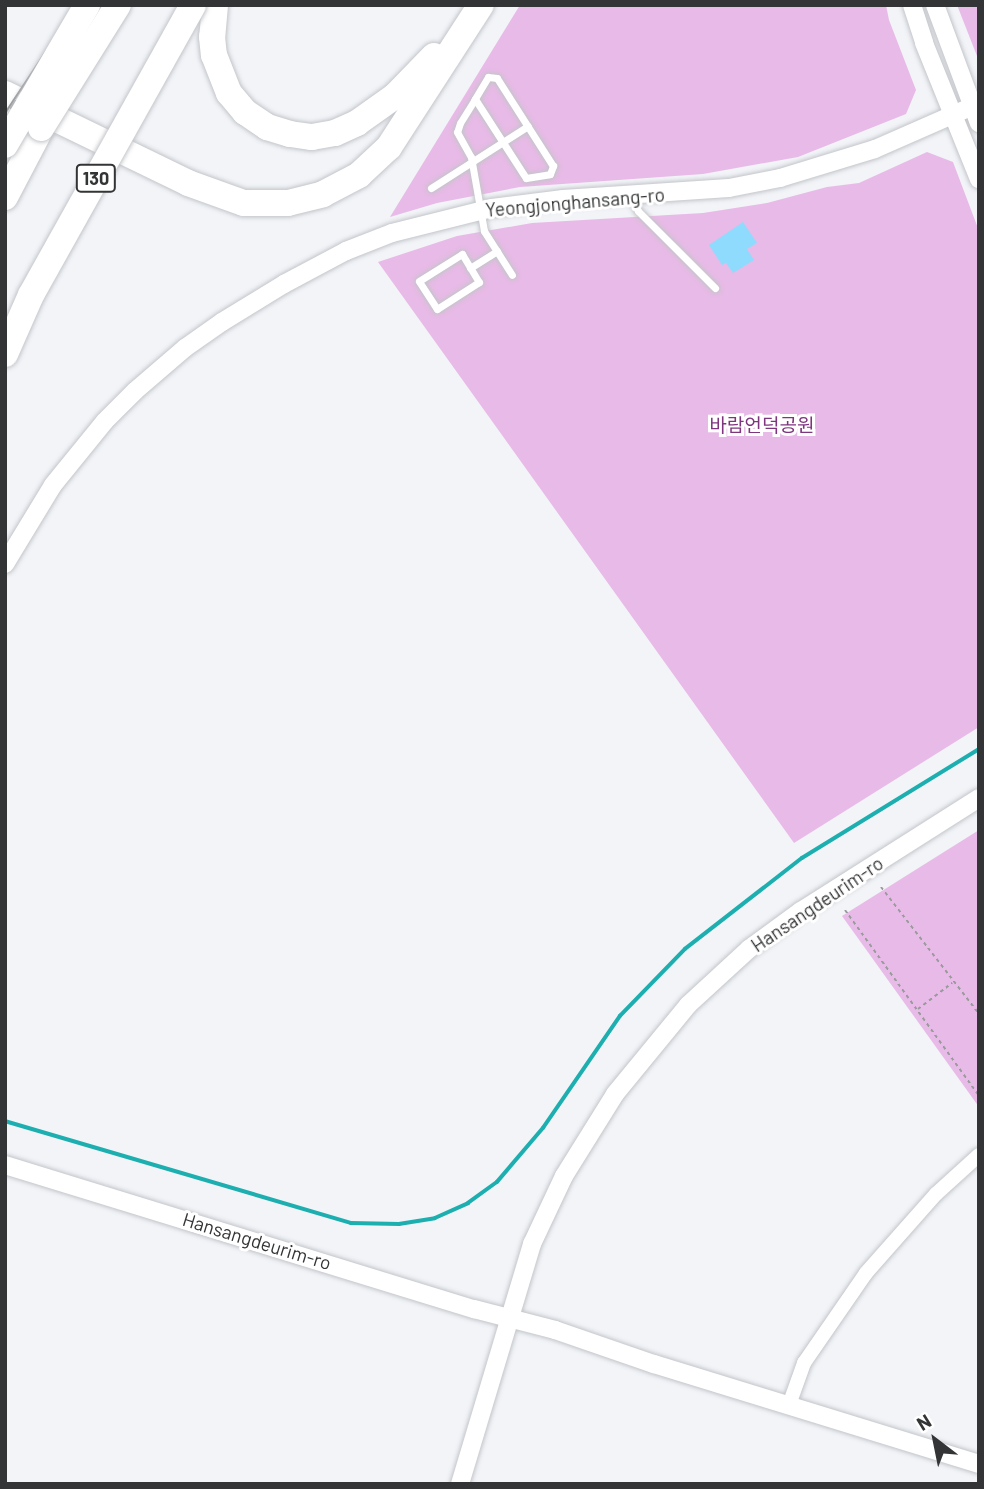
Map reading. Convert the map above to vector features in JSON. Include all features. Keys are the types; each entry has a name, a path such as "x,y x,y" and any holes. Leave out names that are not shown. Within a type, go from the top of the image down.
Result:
{"highway":[{"path":"5,145 87,5"},
{"path":"5,197 41,128 118,5"},
{"name":"130","path":"5,354 32,295 193,5"},
{"path":"215,5 212,37 219,73 229,93 245,112 267,127 312,137 335,133 358,123 404,88 432,58 468,5"},
{"path":"5,94 188,183 244,202 288,204 323,194 359,175 389,147 481,5"}],"street":[{"path":"912,5 952,115 979,179"},
{"path":"935,5 976,115"},
{"name":"Yeongjonghansang-ro","path":"5,564 40,504 80,450 135,391 185,348 284,284 346,251 392,233 480,210 520,203 729,188 780,178 875,149 952,115 976,115"},
{"name":"Hansangdeurim-ro","path":"460,1484 532,1244 587,1136 648,1050 688,1005 749,950 801,911 979,798"},
{"path":"789,1405 804,1363 866,1273 936,1194 979,1155"},
{"name":"Hansangdeurim-ro","path":"5,1165 508,1318 555,1329 979,1464"}],"lane":[{"path":"475,99 526,178 550,174 553,166 497,78 488,77 475,99 457,132 472,162 484,231 512,275"},
{"path":"431,188 528,127"},
{"path":"629,195 638,211 715,288"},
{"path":"470,268 497,251"},
{"path":"462,254 470,268 479,282 437,309 419,281 462,254"}],"path":[{"path":"881,887 979,1014"},
{"path":"845,910 979,1096"},
{"path":"917,1010 954,981"}],"green space":[{"path":"520,5 886,5 889,20 916,90 906,114 798,157 703,174 520,187 437,203 390,217"},
{"path":"957,5 979,5 979,61"},
{"name":"바람언덕공원","path":"927,152 953,162 979,231 979,727 794,843 378,262 457,236 532,223 703,213 767,203 827,187 859,183"},
{"path":"979,830 979,1107 842,916"}],"building":[{"path":"743,222 757,243 747,249 754,260 733,273 726,263 722,265 709,245"}],"waterway":[{"path":"5,1121 351,1223 399,1224 435,1218 468,1203 497,1182 543,1128 620,1016 685,949 802,858 979,749"}],"railway":[{"path":"5,117 48,52 85,5"}]}
